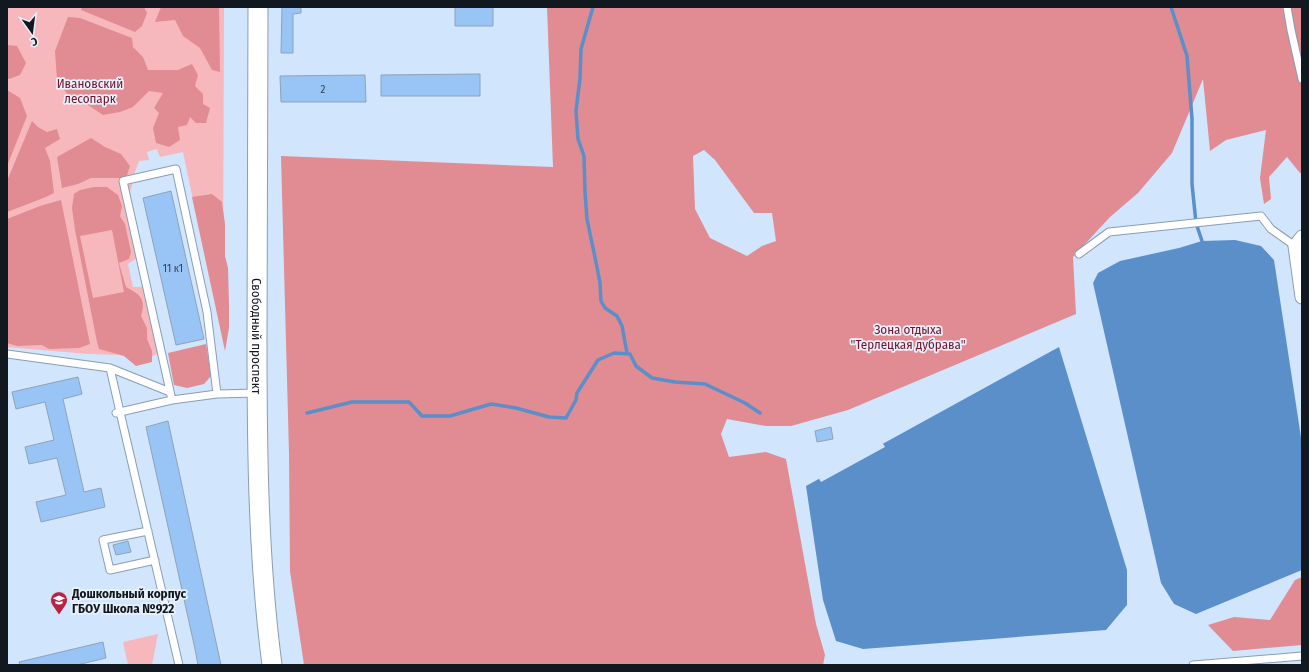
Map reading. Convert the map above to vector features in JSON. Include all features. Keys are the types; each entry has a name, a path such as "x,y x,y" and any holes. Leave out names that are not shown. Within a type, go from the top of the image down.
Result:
{"main road":[{"name":"Свободный проспект","path":"258,7 257,393 259,488 264,585 272,665"}],"street":[{"path":"1298,241 1302,297"}],"lane":[{"path":"1287,7 1302,79"},
{"path":"172,400 123,180 176,169 206,312 217,394"},
{"path":"1079,254 1109,232 1260,216 1271,229 1298,241"},
{"path":"7,354 110,368 170,392"},
{"path":"110,368 118,413 148,530 179,665"},
{"path":"118,413 172,400 217,394 257,393"},
{"path":"148,530 103,540 110,570 155,560"},
{"path":"1193,665 1302,656"}],"green space":[{"name":"Ивановский лесопарк","path":"7,7 224,7 223,273 209,276 183,152 160,157 157,149 147,152 149,160 139,161 129,193 130,206 140,256 128,264 133,287 147,287 161,352 153,356 88,354 7,347"},
{"path":"82,7 144,7 147,13 142,26 135,32 81,10"},
{"path":"161,7 219,7 220,72 212,70 200,48 183,36 175,20 155,22"},
{"name":"Зона отдыха \"Терлецкая дубрава\"","path":"547,7 1302,7 1302,173 1300,173 1287,157 1269,177 1271,199 1264,204 1260,178 1266,130 1226,140 1210,151 1203,79 1172,153 1138,193 1110,217 1073,257 1076,314 848,410 791,426 766,426 727,419 721,434 729,457 766,452 786,459 816,624 825,655 823,665 304,665 290,571 289,453 281,156 553,167","holes":["704,150 715,160 754,213 772,213 776,241 762,246 747,256 710,238 695,209 693,156"]},
{"path":"68,17 80,18 132,38 133,47 143,57 148,70 178,70 192,64 198,75 195,86 203,94 203,104 210,108 206,123 196,123 190,117 187,125 178,127 180,140 169,147 156,143 153,128 159,113 154,108 163,93 149,91 133,107 120,112 103,115 85,103 70,98 57,80 55,51"},
{"path":"7,45 17,46 26,63 20,75 9,79 7,78"},
{"path":"7,90 20,98 27,116 7,166"},
{"path":"32,121 38,127 47,132 57,129 60,139 45,148 50,161 54,193 7,212 7,181"},
{"path":"91,138 105,147 121,154 130,166 126,178 91,178 78,184 62,188 57,157"},
{"path":"94,187 107,187 118,195 122,206 120,216 125,224 131,252 129,259 119,263 126,287 139,295 142,301 143,305 141,316 147,328 147,339 152,351 152,362 136,366 124,356 99,349 72,208 74,194 80,190","holes":["112,230 124,292 93,298 80,236"]},
{"path":"212,194 222,202 225,224 225,256 228,268 229,328 225,351 192,197"},
{"path":"61,200 90,344 79,348 49,349 42,345 17,346 7,343 7,219 40,206"},
{"path":"206,344 211,376 204,384 187,388 174,385 168,353"},
{"path":"1302,577 1302,645 1233,651 1208,625 1234,617 1270,620 1295,580"},
{"path":"158,634 152,665 128,665 123,642"}],"water":[{"path":"1235,240 1261,246 1274,260 1302,444 1302,570 1196,614 1174,604 1161,583 1093,283 1098,273 1120,261 1179,248 1202,241"},
{"path":"1059,347 1127,570 1127,605 1106,630 863,649 836,641 823,600 806,486"}],"pier":[{"path":"882,442 885,447 821,482 818,477"}],"building":[{"path":"282,7 301,7 301,13 293,14 293,53 281,53"},
{"path":"455,7 493,7 493,26 455,26"},
{"path":"480,74 480,96 381,96 381,75"},
{"path":"365,75 366,102 281,102 280,76"},
{"path":"171,191 204,339 176,345 143,198"},
{"path":"78,377 82,394 63,399 84,492 101,488 105,507 41,522 36,502 66,495 57,458 29,464 25,447 54,440 45,402 16,409 12,392"},
{"path":"168,421 221,665 198,665 146,427"},
{"path":"831,427 833,439 817,442 815,431"},
{"path":"128,541 131,552 116,555 113,545"},
{"path":"103,642 106,658 77,665 20,665 19,662"}],"waterway":[{"path":"593,7 581,49 580,78 576,111 578,139 584,156 587,219 600,283 601,301 605,308 617,316 622,326 627,353"},
{"path":"1171,7 1187,56 1192,119 1192,184 1196,223 1202,241"},
{"path":"307,413 352,402 409,402 422,416 450,416 491,404 516,408 549,417 566,418 576,400 577,393 598,360 614,353 630,354 636,366 652,378 675,382 705,384 745,403 760,413"}],"place":[{"name":"Дошкольный корпус ГБОУ Школа №922","path":"59,615"}]}
